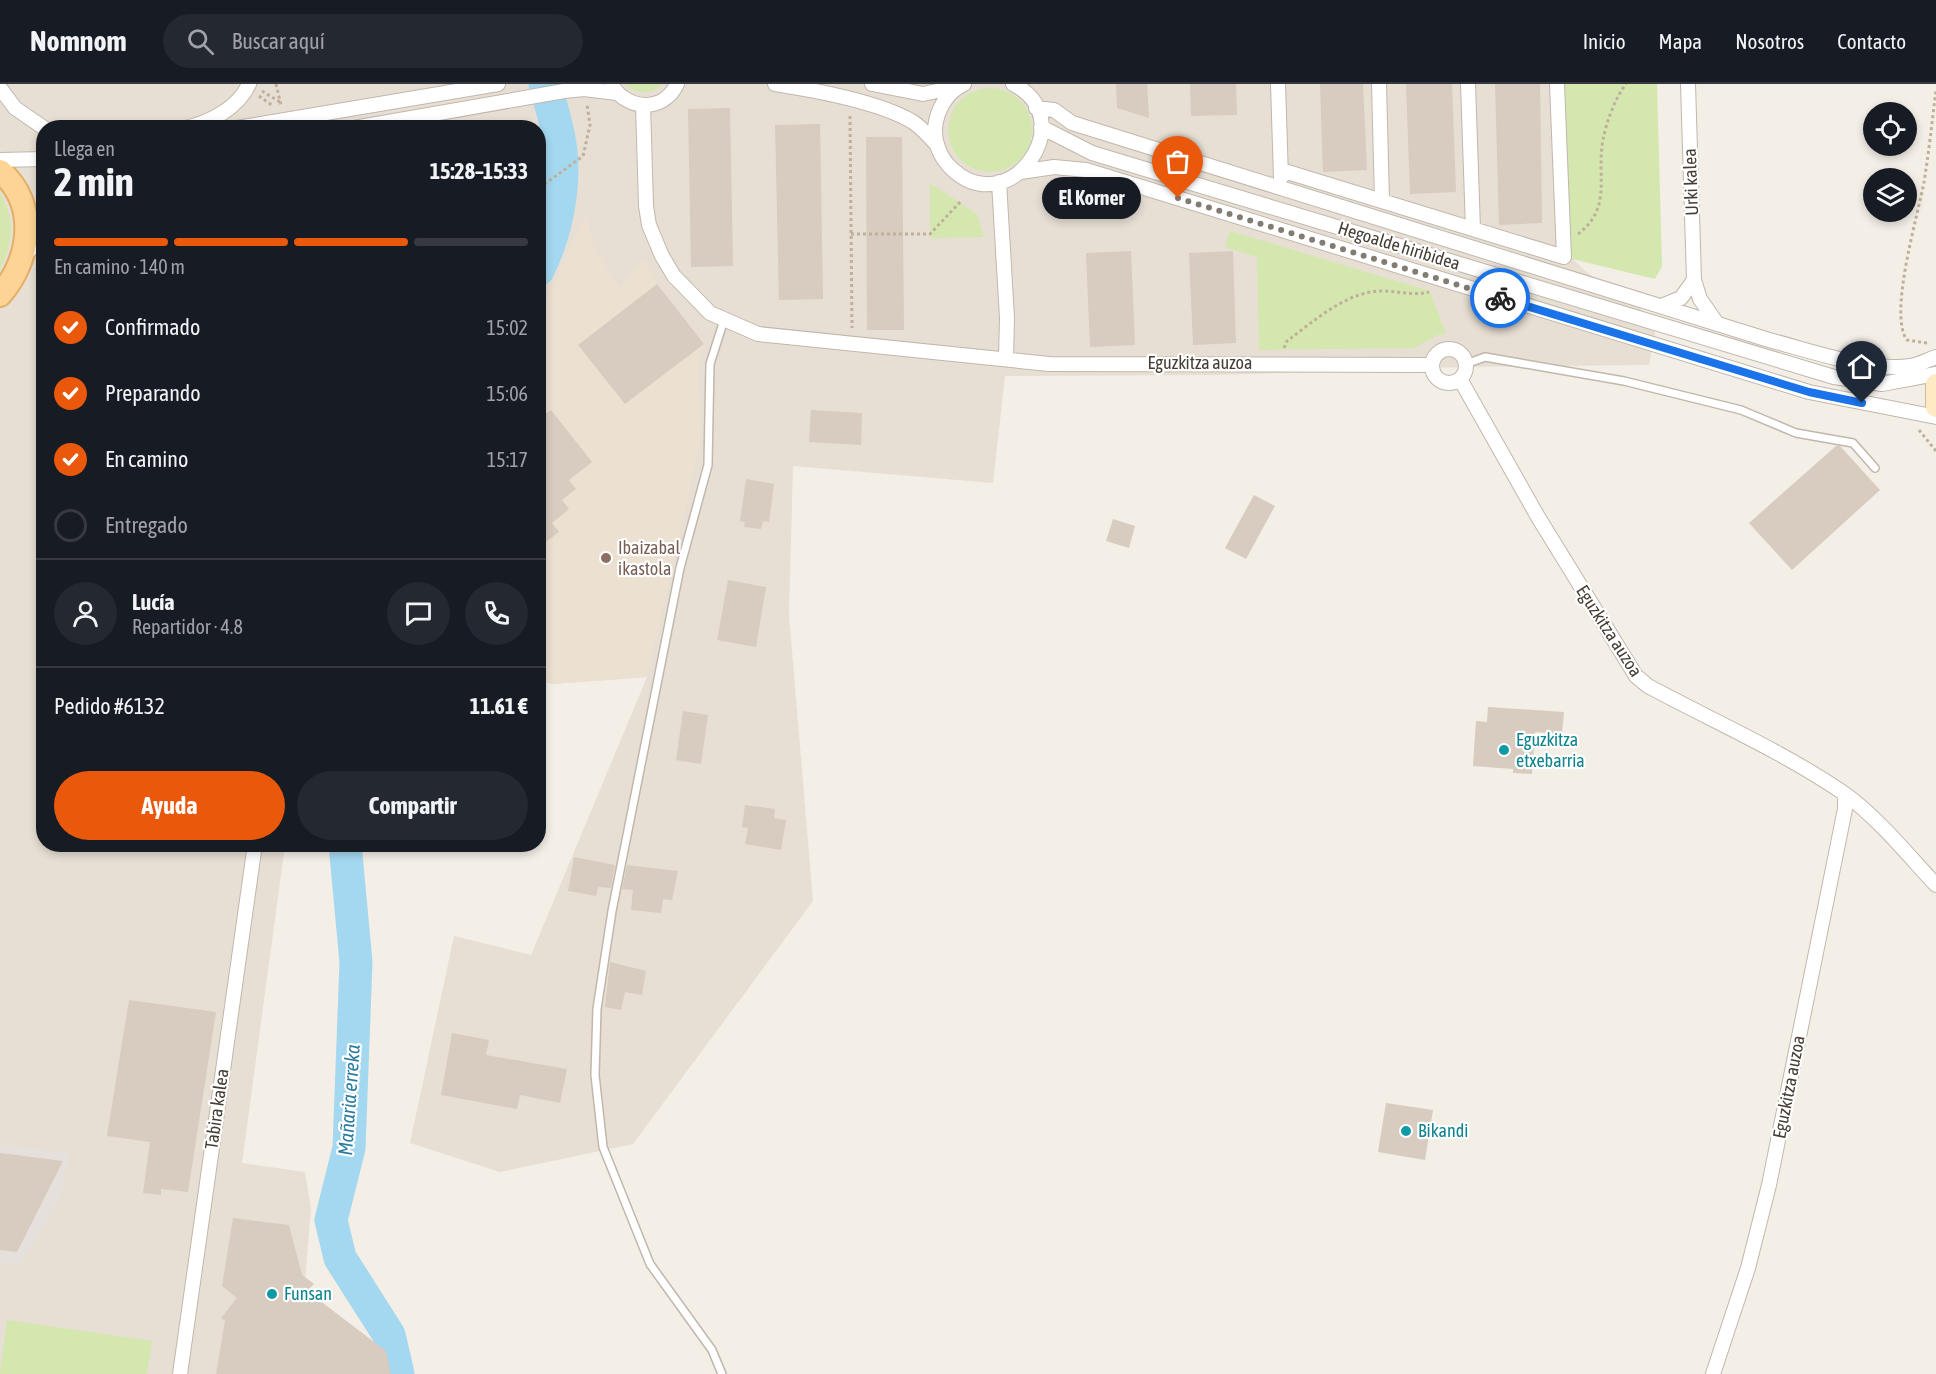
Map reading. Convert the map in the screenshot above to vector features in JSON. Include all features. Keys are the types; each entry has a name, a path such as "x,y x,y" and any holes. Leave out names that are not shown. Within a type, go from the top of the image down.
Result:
{"main road":[{"path":"0,171 8,177 22,201 28,228 24,256 14,280 0,295"},
{"path":"1936,384 1936,407"}],"street":[{"path":"284,120 498,84"},
{"path":"776,84 807,89 897,114 916,124 937,145"},
{"path":"872,84 923,94 961,85"},
{"path":"1013,84 1072,123 1664,305 1769,340 1859,362 1899,367 1934,352"},
{"path":"1278,84 1281,188"},
{"name":"Hegoalde hiribidea","path":"1379,84 1382,201"},
{"name":"Hegoalde hiribidea","path":"1468,84 1473,230"},
{"name":"Hegoalde hiribidea","path":"1281,170 1564,257 1557,84"},
{"name":"Urki kalea","path":"1688,84 1694,280"},
{"path":"399,120 584,89 614,89 624,100 643,105 662,101 679,85"},
{"path":"961,85 941,106 935,132 937,145 941,155 956,172 976,182 999,182 1021,172 1054,167 1086,170 1809,392 1936,417"},
{"path":"210,120 231,107 255,87"},
{"path":"0,88 15,108 36,122"},
{"path":"1021,172 1033,159 1040,144 1041,128 1032,96"},
{"name":"Eguzkitza auzoa","path":"643,105 646,206 649,225 674,276 711,313 758,334 1049,364 1431,365"},
{"name":"Hegoalde hiribidea","path":"1041,128 1092,153 1823,374 1882,384 1936,374"},
{"path":"0,159 36,159"},
{"path":"999,182 1006,306 1006,358"},
{"path":"24,256 36,243"},
{"path":"1664,305 1682,298 1694,280"},
{"path":"1694,280 1700,298 1716,322"},
{"path":"1451,348 1461,354 1466,364 1460,379 1443,382 1434,375 1431,365 1440,351 1451,348"},
{"name":"Eguzkitza auzoa","path":"1460,379 1538,517 1636,676 1648,686 1797,765 1845,795 1871,816 1936,885"},
{"name":"Eguzkitza auzoa","path":"1713,1374 1748,1268 1769,1185 1845,809 1845,795"},
{"name":"Tabira kalea","path":"180,1374 254,852"}],"lane":[{"path":"722,1374 712,1350 650,1264 603,1147 595,1075 597,1009 612,911 680,568 708,465 710,364 724,320"},
{"path":"1466,364 1485,357 1624,381 1741,410 1796,433 1853,443 1875,468"}],"path":[{"path":"255,87 281,103"},
{"path":"546,183 583,156 590,125 584,89"},
{"path":"1934,352 1929,344 1907,340 1903,335 1901,312 1936,91"},
{"path":"850,115 852,333"},
{"path":"851,234 930,234 962,200"}],"shaded area":[{"path":"0,84 1563,84 1568,254 1585,271 1648,314 1655,332 1649,365 1465,367 1219,375 1005,376 993,483 793,466 789,615 813,901 633,1144 500,1172 410,1143 454,936 531,955 647,677 553,684 546,682 546,120 36,120 36,852 284,852 242,1163 305,1172 311,1209 297,1374 0,1374"},
{"name":"Ibaizabal ikastola","path":"587,216 593,245 619,289 643,259 657,284 704,344 698,361 701,439 647,677 553,684 546,682 546,301 578,229"},
{"path":"0,1145 70,1153 59,1201 20,1265 0,1262"}],"green space":[{"path":"625,84 662,84 648,92 639,92"},
{"path":"1563,84 1657,84 1662,266 1655,279 1572,259 1568,255"},
{"path":"990,88 1013,95 1025,107 1032,130 1025,153 1013,165 990,172 967,165 955,153 948,130 955,107 967,95"},
{"path":"558,179 551,242 546,250 546,182"},
{"path":"930,183 977,214 984,237 930,238"},
{"path":"0,192 8,212 11,230 8,249 0,269"},
{"path":"1230,231 1430,291 1446,334 1440,334 1414,348 1259,350 1257,257 1225,247"},
{"path":"7,1320 152,1341 147,1374 0,1374"}],"building":[{"path":"1116,84 1147,84 1149,118 1117,108"},
{"path":"1190,84 1236,84 1237,115 1191,116"},
{"path":"1320,84 1363,84 1367,170 1323,172"},
{"path":"1406,84 1452,84 1456,192 1410,194"},
{"path":"1495,84 1540,84 1542,223 1499,225"},
{"path":"730,108 733,266 691,267 688,109"},
{"path":"820,124 823,299 779,300 775,125"},
{"path":"866,137 902,137 904,330 867,330"},
{"path":"1131,251 1135,345 1090,347 1086,253"},
{"path":"1233,251 1236,343 1193,345 1189,253"},
{"path":"657,284 704,344 625,404 578,345"},
{"path":"551,410 592,462 569,480 576,489 562,500 569,509 552,523 559,532 546,542 546,413"},
{"path":"811,410 862,413 861,445 809,442"},
{"path":"1836,446 1840,446 1880,490 1792,570 1749,523"},
{"path":"746,479 774,484 769,522 763,521 761,529 744,527 745,522 740,521"},
{"path":"1254,495 1275,506 1246,559 1225,548"},
{"path":"1113,519 1135,526 1129,548 1106,541"},
{"path":"728,580 766,587 756,647 717,640"},
{"name":"Eguzkitza etxebarria","path":"1488,707 1564,712 1562,734 1535,732 1532,774 1513,773 1513,769 1473,766 1476,721 1487,722"},
{"path":"683,711 708,715 701,764 676,760"},
{"path":"745,805 775,809 774,818 786,820 781,850 745,844 748,828 742,827"},
{"path":"574,857 615,865 611,888 598,887 596,896 568,891"},
{"path":"627,865 678,871 672,900 663,899 661,913 631,910 633,890 622,889"},
{"path":"610,962 646,971 642,995 625,992 621,1010 605,1007"},
{"path":"129,1000 216,1012 188,1192 161,1189 161,1195 143,1193 150,1142 107,1136"},
{"path":"452,1033 489,1040 486,1055 567,1069 560,1103 520,1095 517,1109 441,1095"},
{"name":"Bikandi","path":"1386,1103 1433,1110 1425,1160 1378,1152"},
{"path":"0,1153 63,1161 17,1252 0,1250"},
{"name":"Funsan","path":"233,1218 289,1225 302,1275 314,1284 307,1291 386,1351 391,1374 216,1374 225,1321 221,1318 237,1298 222,1286"}],"waterway":[{"name":"Mañaria erreka","path":"545,84 560,144 562,167 560,198 554,228 546,251"},
{"name":"Mañaria erreka","path":"346,852 356,962 349,1148 331,1220 340,1258 389,1335 398,1374"}],"way so far":[{"path":"1178,198 1500,298"}],"place":[{"name":"El Korner","path":"1178,198"},
{"name":"Ibaizabal ikastola","path":"606,558"},
{"name":"Eguzkitza etxebarria","path":"1504,750"},
{"name":"Bikandi","path":"1406,1131"},
{"name":"Funsan","path":"272,1294"}],"route":[{"path":"1500,298 1809,392 1862,403"}]}
